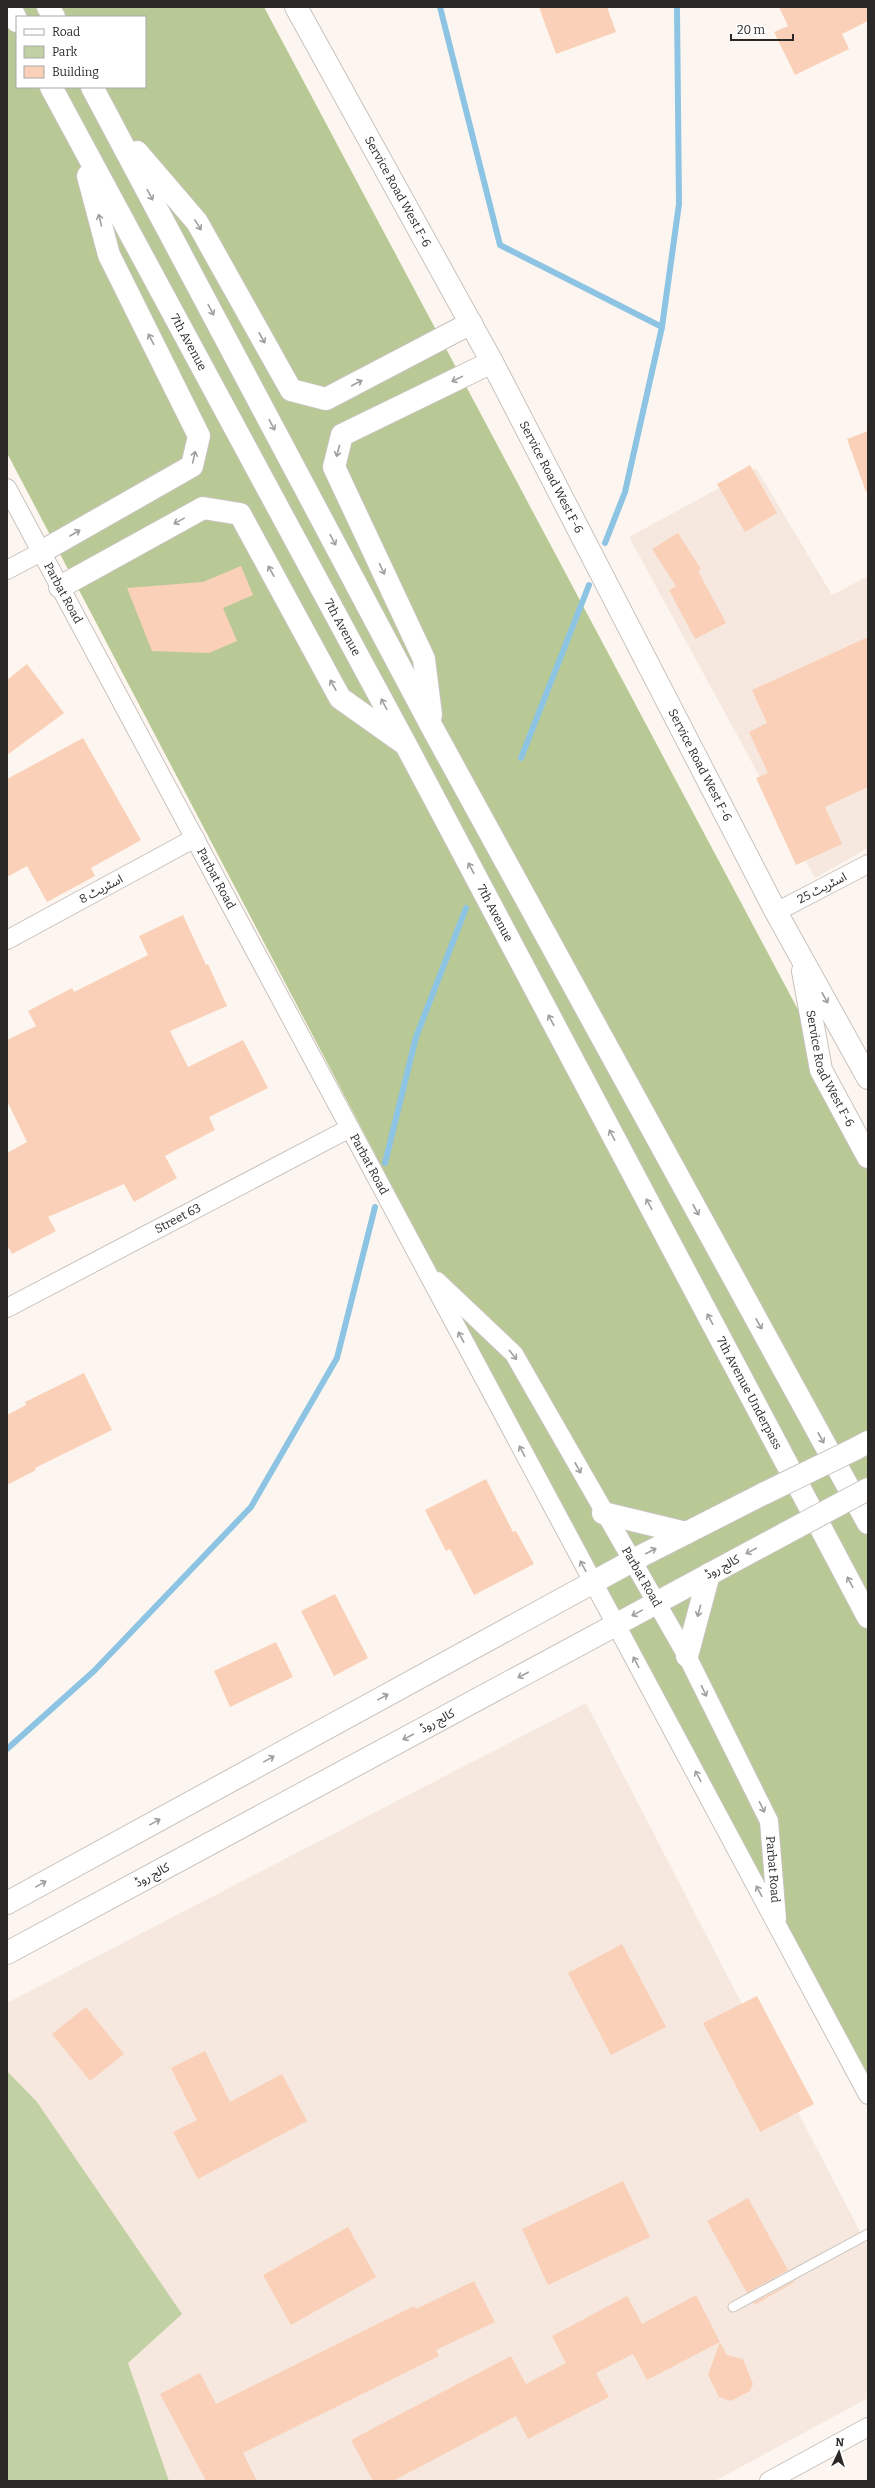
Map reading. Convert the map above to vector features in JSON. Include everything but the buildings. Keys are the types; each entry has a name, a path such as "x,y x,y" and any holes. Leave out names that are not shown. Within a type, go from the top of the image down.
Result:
{"main road":[{"path":"10,7 16,19"},
{"path":"48,7 53,16"},
{"name":"Service Road West F-6","path":"296,7 492,362 776,912 868,1078"},
{"name":"7th Avenue","path":"52,88 406,745 630,1170"},
{"path":"93,88 433,729 868,1523"},
{"path":"110,120 197,222 292,390 326,399 471,323"},
{"path":"41,552 192,466 199,436 109,256 80,143"},
{"path":"433,729 424,659 334,467 342,435 492,362"},
{"path":"60,587 203,508 240,514 340,698 406,745"},
{"name":"Service Road West F-6","path":"799,952 821,1070 868,1157"},
{"name":"7th Avenue Underpass","path":"630,1170 868,1617"},
{"path":"7,1903 592,1583 686,1533 862,1446"},
{"name":"کالج روڈ","path":"7,1954 656,1602 868,1489"},
{"path":"603,1513 686,1533"},
{"path":"687,1656 709,1574"}],"street":[{"name":"Parbat Road","path":"7,488 592,1583 616,1624 868,2095"},
{"path":"7,570 41,552"},
{"name":"اسٹریٹ 8","path":"7,940 195,838"},
{"name":"اسٹریٹ 25","path":"776,912 868,864"},
{"name":"Street 63","path":"7,1308 350,1128"},
{"name":"Parbat Road","path":"425,1269 514,1354 603,1513 687,1656 769,1821 777,1925"},
{"path":"769,2481 868,2427"}],"lane":[{"path":"733,2307 868,2234"}],"shaded area":[{"path":"756,468 832,595 868,576 868,848 815,878 629,537"},
{"path":"586,1703 868,2247 868,2398 715,2481 151,2481 7,2240 7,2003"}],"green space":[{"path":"7,7 264,7 868,1141 868,2093 7,453"},
{"path":"7,2071 37,2102 182,2314 128,2363 169,2481 7,2481"}],"waterway":[{"path":"440,7 500,245 662,327 625,492 605,543"},
{"path":"662,327 679,204 677,7"},
{"path":"521,758 589,585"},
{"path":"385,1163 416,1037 466,908"},
{"path":"7,1749 94,1671 251,1507 337,1358 375,1207"}]}
